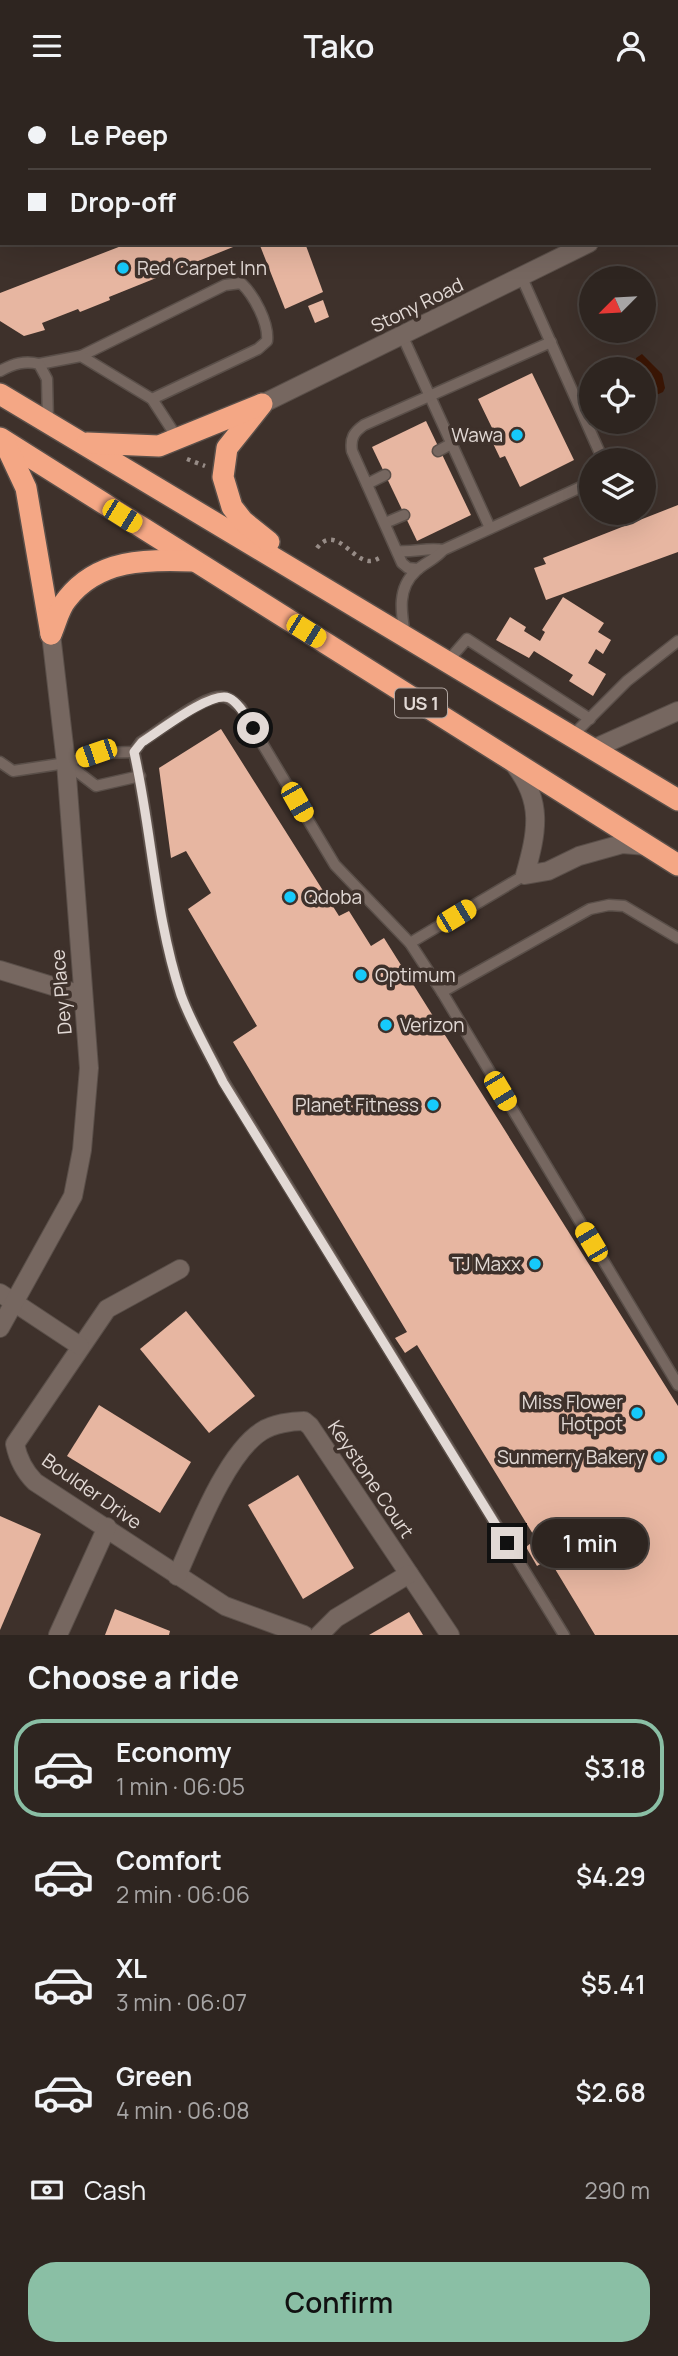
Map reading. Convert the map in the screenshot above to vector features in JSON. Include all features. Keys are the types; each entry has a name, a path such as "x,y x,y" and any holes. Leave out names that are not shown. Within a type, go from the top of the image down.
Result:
{"highway":[{"name":"US 1","path":"0,394 678,800"},
{"path":"83,443 177,447 262,404"},
{"path":"262,404 227,448 223,478 232,507 256,533 340,597"},
{"path":"2,439 26,488 51,634"},
{"name":"US 1","path":"2,439 678,865"},
{"path":"51,634 65,600 81,583 100,571 155,560 193,561"}],"street":[{"name":"Stony Road","path":"262,404 585,245"},
{"name":"Dey Place","path":"0,1328 8,1298 74,1196 82,1150 89,1068 66,763 51,634"},
{"path":"593,749 676,716"},
{"path":"508,758 523,775 535,807 536,835 525,876 548,871 579,856 622,844 648,846"},
{"path":"0,970 82,995"},
{"name":"Boulder Drive","path":"180,1269 107,1308 15,1444 17,1455 35,1482 107,1527 177,1576 225,1606 304,1635"},
{"path":"8,1298 80,1346"},
{"name":"Keystone Court","path":"177,1576 228,1468 251,1439 264,1430 304,1421 310,1426 450,1635"},
{"path":"58,1635 107,1527"},
{"path":"319,1635 336,1618 409,1574"}],"lane":[{"path":"522,278 598,448"},
{"path":"0,371 13,364 39,364 81,356 225,285 241,283 249,291 268,332 267,341 258,348 152,399"},
{"path":"402,335 451,444 464,487 489,529"},
{"path":"418,569 408,568 402,563 352,451 351,442 355,432 364,425 551,342"},
{"path":"81,356 152,399 177,447"},
{"path":"39,364 47,379 48,422"},
{"path":"438,450 451,444"},
{"path":"367,484 385,475"},
{"path":"405,636 402,593 418,569 436,559 443,549 579,488"},
{"path":"385,523 404,515"},
{"path":"397,551 413,552 431,547 443,549"},
{"path":"447,661 467,639 590,719"},
{"path":"572,736 627,681 678,641"},
{"path":"0,762 13,771 66,763 96,753 134,752 142,742 202,703 219,696 230,698 241,708 335,865 410,943 442,992 678,1385"},
{"path":"134,752 166,941 182,995 196,1029 223,1082 564,1635"},
{"path":"66,763 96,786 140,776"},
{"path":"410,943 525,876"},
{"path":"442,992 590,909 609,905 624,907 678,938"}],"path":[{"path":"177,447 206,466"},
{"path":"317,548 320,543 332,540 338,541 366,560 382,557"}],"shaded area":[{"path":"656,368 662,374 665,388 656,395"}],"building":[{"name":"Red Carpet Inn","path":"124,245 238,245 109,297 110,300 80,312 78,309 42,323 45,330 24,336 0,321 0,293"},
{"name":"Red Carpet Inn","path":"260,245 306,245 323,292 285,309"},
{"path":"323,300 329,317 315,323 308,306"},
{"path":"532,373 574,460 520,487 505,456 500,458 489,435 494,432 478,399"},
{"path":"426,421 471,515 417,541 372,447"},
{"path":"678,505 678,552 546,600 534,568 546,564 543,558 627,525 656,525 656,514"},
{"path":"563,597 604,623 598,632 611,640 603,654 596,649 588,663 606,674 593,696 569,681 573,675 534,651 529,658 496,640 510,617 526,627 524,631 540,641 545,632 542,630"},
{"path":"221,729 339,916 349,911 371,946 384,938 678,1406 678,1635 595,1635 549,1559 537,1566 526,1547 536,1539 417,1345 405,1353 395,1338 407,1332 233,1042 257,1026 188,909 211,893 186,851 171,858 159,768"},
{"path":"186,1311 255,1396 209,1433 140,1349"},
{"path":"99,1405 191,1462 160,1513 67,1456"},
{"path":"298,1475 354,1568 303,1599 248,1505"},
{"path":"0,1516 41,1534 0,1630"},
{"path":"115,1609 170,1631 169,1635 105,1635"},
{"path":"409,1612 423,1635 369,1635"}],"place":[{"name":"Red Carpet Inn","path":"123,268"},
{"name":"Wawa","path":"517,435"},
{"name":"Qdoba","path":"290,897"},
{"name":"Optimum","path":"361,975"},
{"name":"Verizon","path":"386,1025"},
{"name":"Planet Fitness","path":"433,1105"},
{"name":"TJ Maxx","path":"535,1264"},
{"name":"Miss Flower Hotpot","path":"637,1413"},
{"name":"Sunmerry Bakery","path":"659,1457"}],"route":[{"path":"253,728 241,708 230,698 219,696 202,703 142,742 134,752 166,941 182,995 223,1082 507,1543"}]}
